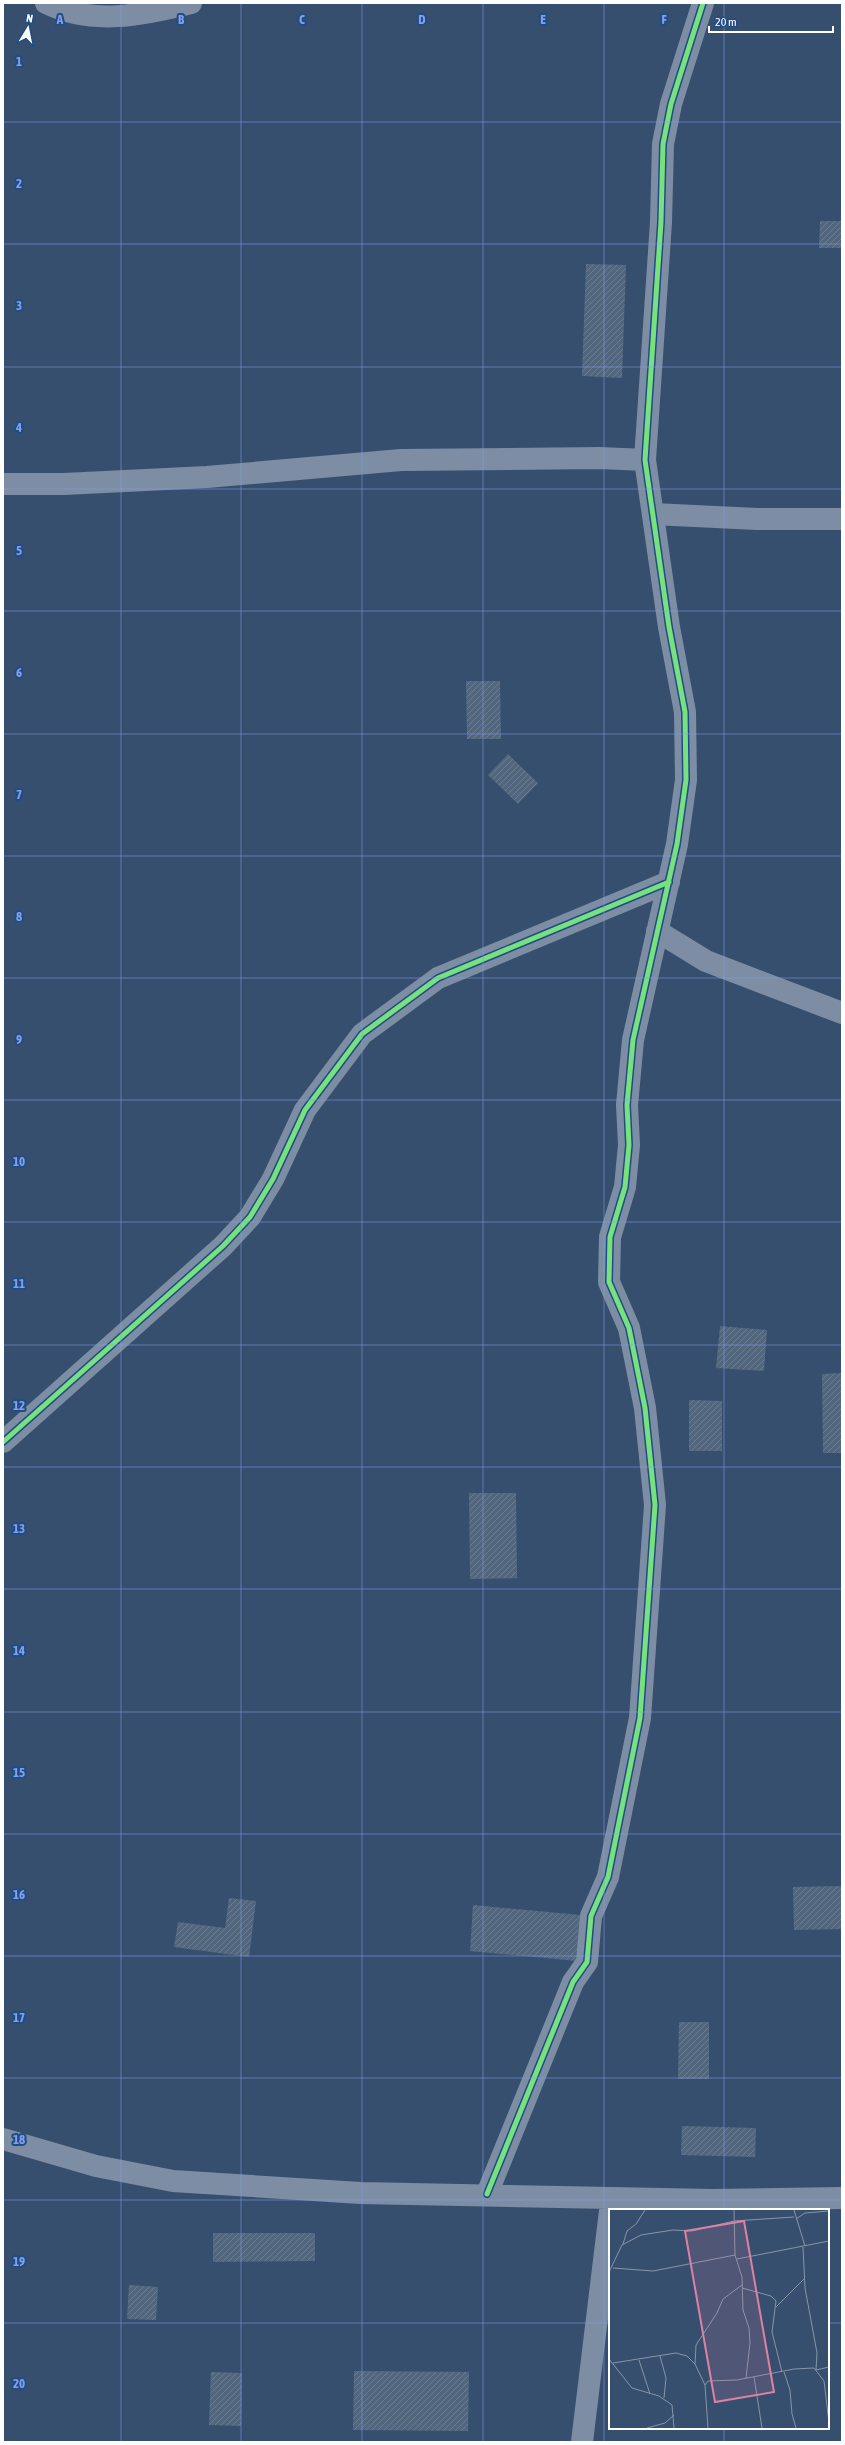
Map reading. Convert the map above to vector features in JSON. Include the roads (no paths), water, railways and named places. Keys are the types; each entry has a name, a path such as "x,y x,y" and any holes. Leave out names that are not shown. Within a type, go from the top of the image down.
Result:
{"street":[{"path":"46,3 57,9 101,18 155,12 191,3"},
{"path":"487,2194 570,1989 587,1962 591,1916 608,1877 640,1718 655,1505 645,1408 629,1328 609,1282 610,1237 625,1187 629,1145 627,1105 633,1040 677,844 686,780 685,712 669,627 645,460 661,222 663,144 671,104 703,3"},
{"path":"3,484 64,484 208,477 400,460 600,458 645,460"},
{"path":"653,514 757,519 842,519"},
{"path":"3,1442 223,1246 250,1217 273,1179 305,1110 362,1034 438,978 669,882"},
{"path":"657,931 706,961 842,1013"},
{"path":"3,2139 96,2166 173,2181 360,2193 487,2194 611,2206 713,2200 842,2198"},
{"path":"582,2442 609,2222"}]}
